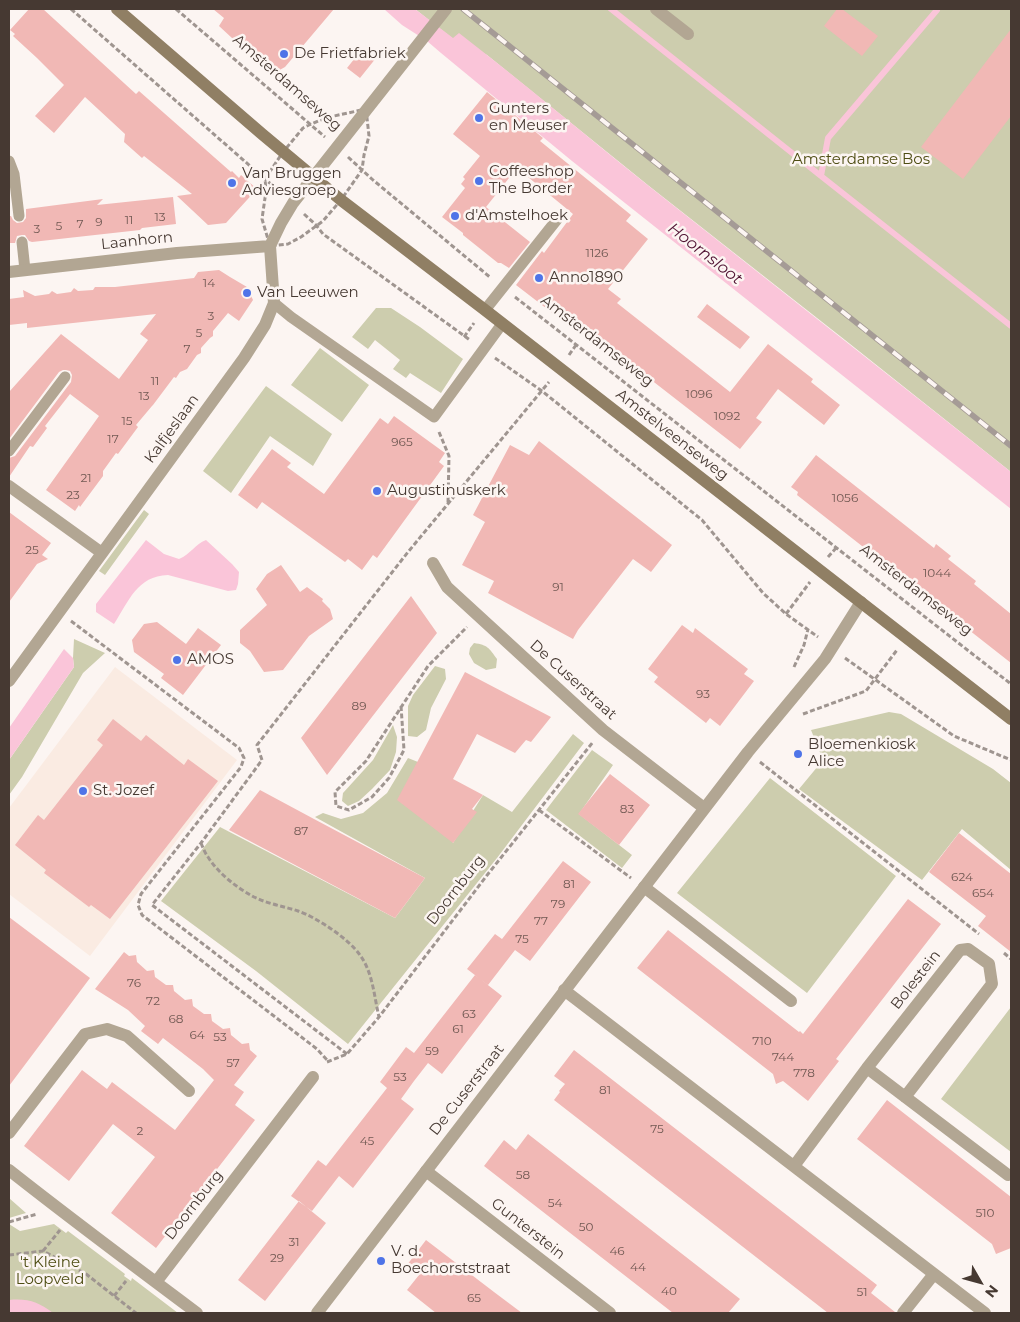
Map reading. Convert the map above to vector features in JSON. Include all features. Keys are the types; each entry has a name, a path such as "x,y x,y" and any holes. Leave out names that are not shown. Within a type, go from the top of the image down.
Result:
{"main road":[{"path":"117,9 313,177"},
{"name":"Amstelveenseweg","path":"313,177 1011,719"}],"street":[{"path":"656,9 688,34"},
{"name":"Kalfjeslaan","path":"9,681 244,358 265,325 274,303 270,246 280,223 292,203 443,12"},
{"name":"Laanhorn","path":"9,272 176,253 270,246"},
{"path":"9,486 102,553"},
{"name":"De Cuserstraat","path":"433,563 447,587 602,730 704,808"},
{"name":"De Cuserstraat","path":"317,1313 704,808 833,648 861,602"},
{"path":"644,887 791,1001"},
{"name":"Bolestein","path":"794,1166 867,1068 960,950 968,948 989,964 992,984 906,1097"},
{"path":"564,990 986,1313"},
{"path":"9,1133 85,1034 107,1029 127,1036 189,1091"},
{"path":"867,1068 1008,1175"},
{"name":"Doornburg","path":"156,1282 313,1077"},
{"path":"9,1170 197,1313"},
{"name":"Gunterstein","path":"426,1171 610,1313"},
{"path":"903,1313 934,1274"}],"lane":[{"path":"9,161 14,174 19,216"},
{"path":"485,310 559,218"},
{"path":"22,242 25,270"},
{"path":"274,303 291,317 434,417 502,324"},
{"path":"9,451 65,377"}],"path":[{"path":"71,9 292,203 323,234 542,391 702,520 763,593 786,614 954,736 1011,760"},
{"name":"Amsterdamseweg","path":"176,9 373,180 503,288 1011,684"},
{"path":"347,1054 152,905 201,843 262,760 258,745 408,552 542,391 576,345"},
{"path":"434,417 449,456 448,505"},
{"name":"Doornburg","path":"60,612 239,748 244,758 241,767 141,894 138,905 142,915 317,1049 328,1061 347,1054 379,1017 602,730"},
{"path":"402,706 404,750 390,778 372,797 349,810 336,806 335,792 366,761 428,666 478,616"},
{"path":"794,717 866,691 906,638"},
{"path":"748,752 986,939"},
{"path":"539,810 644,887"},
{"path":"201,843 208,857 240,888 254,897 301,912 328,927 350,944 360,954 372,981 379,1017"},
{"path":"9,1222 58,1208"},
{"path":"43,1251 70,1218"},
{"path":"9,1255 43,1251 86,1274 136,1313"}],"shaded area":[{"path":"115,667 237,760 90,956 9,894 9,808"}],"green space":[{"name":"Amsterdamse Bos","path":"415,9 1011,9 1011,472 649,186 487,55 453,39"},
{"path":"376,308 391,308 463,359 441,393 410,373 406,378 393,369 400,360 375,340 368,349 352,337"},
{"path":"320,348 369,385 342,422 291,385"},
{"path":"266,386 332,434 313,466 270,436 231,493 203,471"},
{"path":"144,510 149,514 105,575 99,571"},
{"path":"74,639 105,653 83,673 22,777 9,795 9,760 74,667"},
{"path":"474,643 485,646 490,650 497,659 496,668 486,670 474,663 469,654 470,648"},
{"path":"435,666 445,669 446,679 431,708 426,730 417,737 408,736 408,706 413,695"},
{"path":"889,712 901,714 993,769 1011,783 1011,870 962,829 922,880 799,789 823,760 811,730"},
{"path":"393,725 397,737 396,752 390,770 359,801 348,806 342,801 343,793 373,760"},
{"path":"573,734 584,743 497,858 348,1044 256,971 161,901 220,827 395,918 425,878 315,817 323,813 341,819 363,813 387,793 408,758 418,762 453,843 483,795 512,812"},
{"path":"592,750 613,765 579,814 632,855 622,868 546,810"},
{"path":"770,778 896,876 807,993 677,893"},
{"path":"1011,1007 1011,1152 941,1099"},
{"path":"9,1198 26,1213 9,1218"},
{"name":"'t Kleine Loopveld","path":"9,1224 20,1231 54,1224 66,1233 68,1231 125,1274 124,1276 131,1281 132,1278 178,1313 9,1313"}],"water":[{"name":"Hoornsloot","path":"384,9 415,9 453,38 459,33 650,187 1011,472 1011,509 572,161 427,41 402,25"},
{"path":"146,540 164,554 179,559 206,540 239,572 236,590 228,591 168,575 157,576 141,585 135,591 114,624 96,612 96,604"},
{"path":"64,649 73,658 74,667 9,760 9,728"},
{"path":"9,1300 33,1302 53,1313 9,1313"}],"building":[{"path":"29,9 43,9 136,94 139,91 231,172 239,178 241,175 257,189 226,223 208,225 177,196 192,194 144,156 142,158 124,142 125,134 85,97 54,133 35,116 64,85 13,36 15,34 10,30"},
{"path":"213,9 334,9 285,67 276,72 270,71 259,63 219,26 224,18"},
{"path":"837,9 842,9 878,36 862,56 824,26"},
{"path":"1011,29 1011,116 963,179 921,147"},
{"path":"363,48 376,58 360,78 347,68"},
{"path":"487,92 543,138 540,141 631,215 626,221 648,239 608,289 621,299 617,303 730,392 768,344 813,379 811,382 840,405 824,425 778,389 756,418 762,422 740,449 560,309 555,315 516,285 542,251 544,253 573,214 517,168 486,207 530,242 509,268 498,263 442,217 465,188 461,184 465,179 463,177 480,156 453,134"},
{"path":"173,197 176,224 32,242 25,235 22,235 17,236 15,243 9,243 9,216 17,223 23,222 26,218 26,209 103,199 97,205"},
{"path":"219,270 247,287 253,300 239,321 228,313 213,331 213,336 201,348 201,353 197,355 187,369 180,372 176,378 174,377 136,425 138,427 118,454 116,453 103,471 103,476 80,507 79,505 75,511 46,490 99,416 70,394 45,426 47,428 33,447 30,446 9,477 9,458 15,456 71,382 72,375 70,371 66,370 59,372 9,439 9,392 61,334 119,379 148,340 140,334 156,314 27,328 27,323 9,325 9,299 24,297 23,290 35,296 49,294 52,291 57,294 71,292 74,288 78,291 93,290 95,287 115,287 194,278 198,272"},
{"path":"707,304 750,337 740,349 697,317"},
{"name":"Augustinuskerk","path":"394,416 445,453 439,462 444,466 377,558 373,555 362,570 348,559 345,562 262,502 257,509 238,495 272,449 291,463 287,467 324,494 380,418 388,424"},
{"path":"539,441 672,545 651,572 633,559 573,639 488,593 494,581 462,565 485,522 473,515 510,445 529,455"},
{"path":"816,455 934,548 936,544 951,556 948,559 976,581 974,584 1011,614 1011,663 797,495 798,492 791,487"},
{"path":"9,512 51,543 42,555 48,559 37,564 9,602"},
{"path":"281,565 300,592 307,587 323,599 322,601 330,609 333,619 309,636 283,670 264,672 250,651 240,643 240,630 267,605 256,589 267,574"},
{"path":"411,596 437,633 327,775 301,738"},
{"path":"157,622 186,644 198,628 221,645 183,695 161,678 164,674 134,652 132,640 144,624"},
{"path":"682,625 693,633 695,628 748,669 744,674 754,681 720,726 710,718 706,723 654,682 658,677 648,669"},
{"path":"465,672 551,717 531,742 526,740 515,753 477,734 453,779 483,795 472,809 477,812 453,843 397,800"},
{"path":"113,719 141,741 146,735 184,765 188,759 218,781 110,919 91,905 89,907 44,873 46,870 15,845 38,815 44,820 103,745 97,740"},
{"path":"610,774 650,805 619,845 578,814"},
{"path":"260,790 425,878 395,918 229,830"},
{"path":"959,833 1011,874 1011,952 978,926 986,916 929,872"},
{"path":"563,861 591,882 530,961 515,950 488,985 467,969 495,934 502,939"},
{"path":"908,899 941,924 836,1059 839,1061 808,1101 783,1081 776,1084 773,1074 637,968 668,930 803,1034"},
{"path":"9,917 90,978 9,1086"},
{"path":"124,952 129,956 136,955 137,962 147,971 154,970 155,977 166,985 173,985 174,991 185,1000 192,999 193,1006 204,1014 211,1014 212,1021 223,1029 230,1028 231,1035 242,1044 249,1043 250,1050 257,1056 234,1085 244,1092 235,1105 255,1120 156,1248 111,1213 155,1157 113,1124 69,1181 24,1146 82,1070 107,1089 112,1082 175,1130 214,1080 163,1038 158,1044 141,1031 145,1026 128,1010 95,989"},
{"path":"475,975 502,996 442,1074 428,1063 414,1081 401,1099 414,1109 353,1188 339,1176 312,1211 291,1196 318,1160 326,1166 387,1088 380,1082 406,1047 414,1053"},
{"path":"574,1050 877,1285 871,1293 895,1313 828,1313 554,1100 565,1084 554,1076"},
{"path":"887,1100 1011,1197 1011,1248 996,1254 992,1244 857,1139"},
{"path":"528,1134 740,1299 728,1313 673,1313 484,1166 504,1140 516,1150"},
{"path":"299,1201 326,1223 265,1301 238,1280"},
{"path":"426,1240 522,1313 436,1313 407,1290 419,1275 407,1265"}],"waterway":[{"path":"611,9 821,176"},
{"path":"937,10 828,138 821,176 1011,326"}],"railway":[{"path":"463,9 1011,446"}],"place":[{"name":"De Frietfabriek","path":"284,54"},
{"name":"Gunters en Meuser","path":"479,118"},
{"name":"Coffeeshop The Border","path":"479,181"},
{"name":"Van Bruggen Adviesgroep","path":"232,183"},
{"name":"d'Amstelhoek","path":"455,216"},
{"name":"Anno1890","path":"539,278"},
{"name":"Van Leeuwen","path":"247,293"},
{"name":"Augustinuskerk","path":"377,491"},
{"name":"AMOS","path":"177,660"},
{"name":"Bloemenkiosk Alice","path":"798,754"},
{"name":"St. Jozef","path":"83,791"},
{"name":"V. d. Boechorststraat","path":"381,1261"}]}
